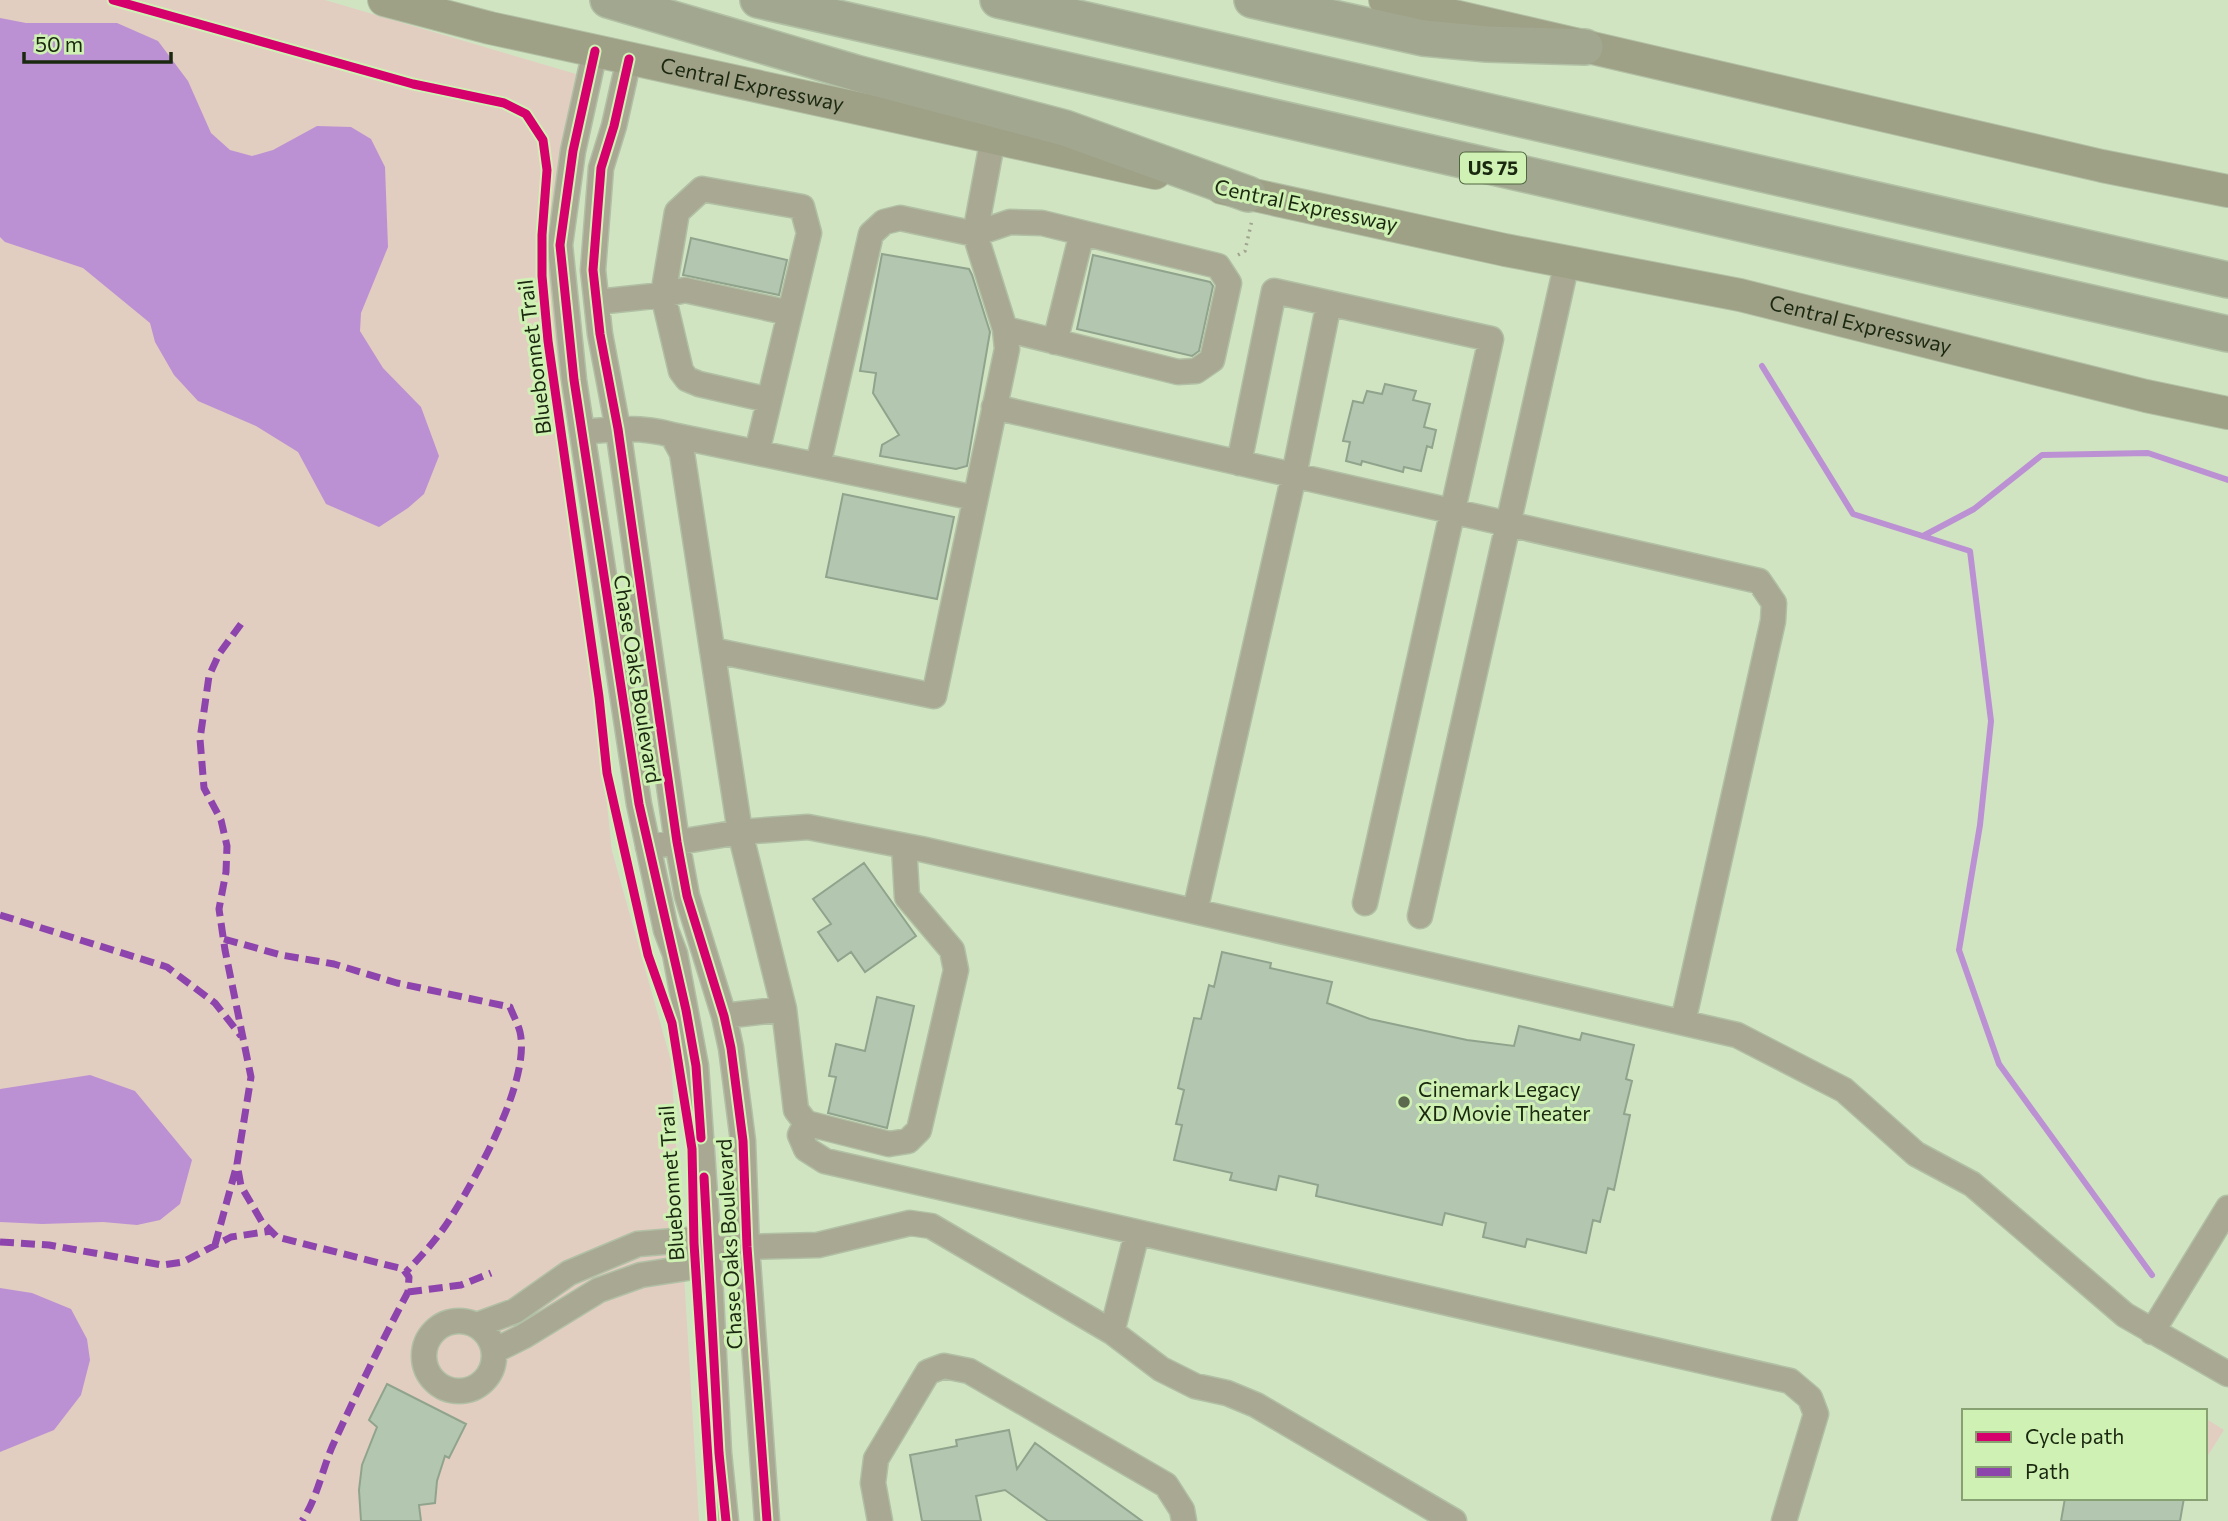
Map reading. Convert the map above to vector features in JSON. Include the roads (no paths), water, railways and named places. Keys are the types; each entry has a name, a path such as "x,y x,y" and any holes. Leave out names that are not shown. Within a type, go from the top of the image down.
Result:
{"highway":[{"path":"608,0 856,73 1065,128 1250,207"},
{"name":"US 75","path":"758,0 2228,334"},
{"name":"US 75","path":"998,0 2228,280"},
{"path":"1252,0 1423,38 1487,44 1585,47"}],"main road":[{"name":"Central Expressway","path":"384,0 490,28 993,138 1250,207 1740,295 2147,396 2228,413"},
{"path":"1385,0 2102,166 2228,191"},
{"path":"2147,396 2228,432"}],"street":[{"name":"Chase Oaks Boulevard","path":"595,51 573,151 559,245 582,432 639,804 666,930 675,954 696,1066 719,1453 726,1521"},
{"name":"Chase Oaks Boulevard","path":"629,59 614,126 601,168 593,270 600,334 618,429 677,842 687,896 724,1016 743,1141 747,1247 767,1521"},
{"path":"712,650 934,696 1007,349 1004,329 975,234 993,138"},
{"path":"757,452 809,233 802,207 702,189 677,212 663,295 681,371 687,379 699,384 769,400"},
{"path":"818,465 872,234 884,222 900,218 975,234 1010,222 1042,223 1218,266 1229,283 1212,360 1196,371 1178,372 1004,329"},
{"path":"1055,342 1082,233"},
{"path":"1420,916 1567,262"},
{"path":"597,302 685,290 790,313"},
{"path":"1238,463 1275,291 1491,339 1365,903"},
{"path":"1195,911 1329,303"},
{"path":"994,407 1759,581 1774,603 1773,621 1683,1022"},
{"path":"582,432 654,429 975,498"},
{"path":"672,435 682,453 740,832 784,1009 796,1110 806,1123 889,1144 908,1141 919,1129 956,970 952,950 908,897 904,846"},
{"path":"648,847 740,832 808,827 1195,911 1737,1035 1844,1090 1916,1154 1972,1184 2125,1315 2228,1374"},
{"path":"724,1016 784,1009"},
{"path":"806,1123 800,1135 806,1149 825,1161 1790,1381 1810,1398 1815,1414 1784,1521"},
{"path":"2152,1332 2228,1208"},
{"path":"477,1325 515,1311 569,1273 638,1244 687,1240 709,1250 818,1245 910,1223 931,1226 1112,1332 1161,1369 1195,1386 1227,1393 1256,1405 1454,1521"},
{"path":"1112,1332 1137,1233"},
{"path":"494,1351 600,1290 641,1275 687,1268 709,1250"},
{"path":"462,1320 477,1325 489,1336 494,1351 494,1364 489,1375 468,1390 444,1388 428,1372 424,1361 426,1345 434,1331 447,1322 462,1320"},
{"path":"880,1521 873,1483 876,1459 928,1372 944,1366 968,1371 1166,1485 1182,1510 1184,1521"}],"waterway":[{"path":"1762,366 1853,514 1970,551 1991,721 1980,825 1959,950 1999,1064 2152,1275"},
{"path":"1923,536 1974,509 2042,455 2148,453 2228,480"}],"place":[{"name":"Cinemark Legacy XD Movie Theater","path":"1404,1102"}]}
